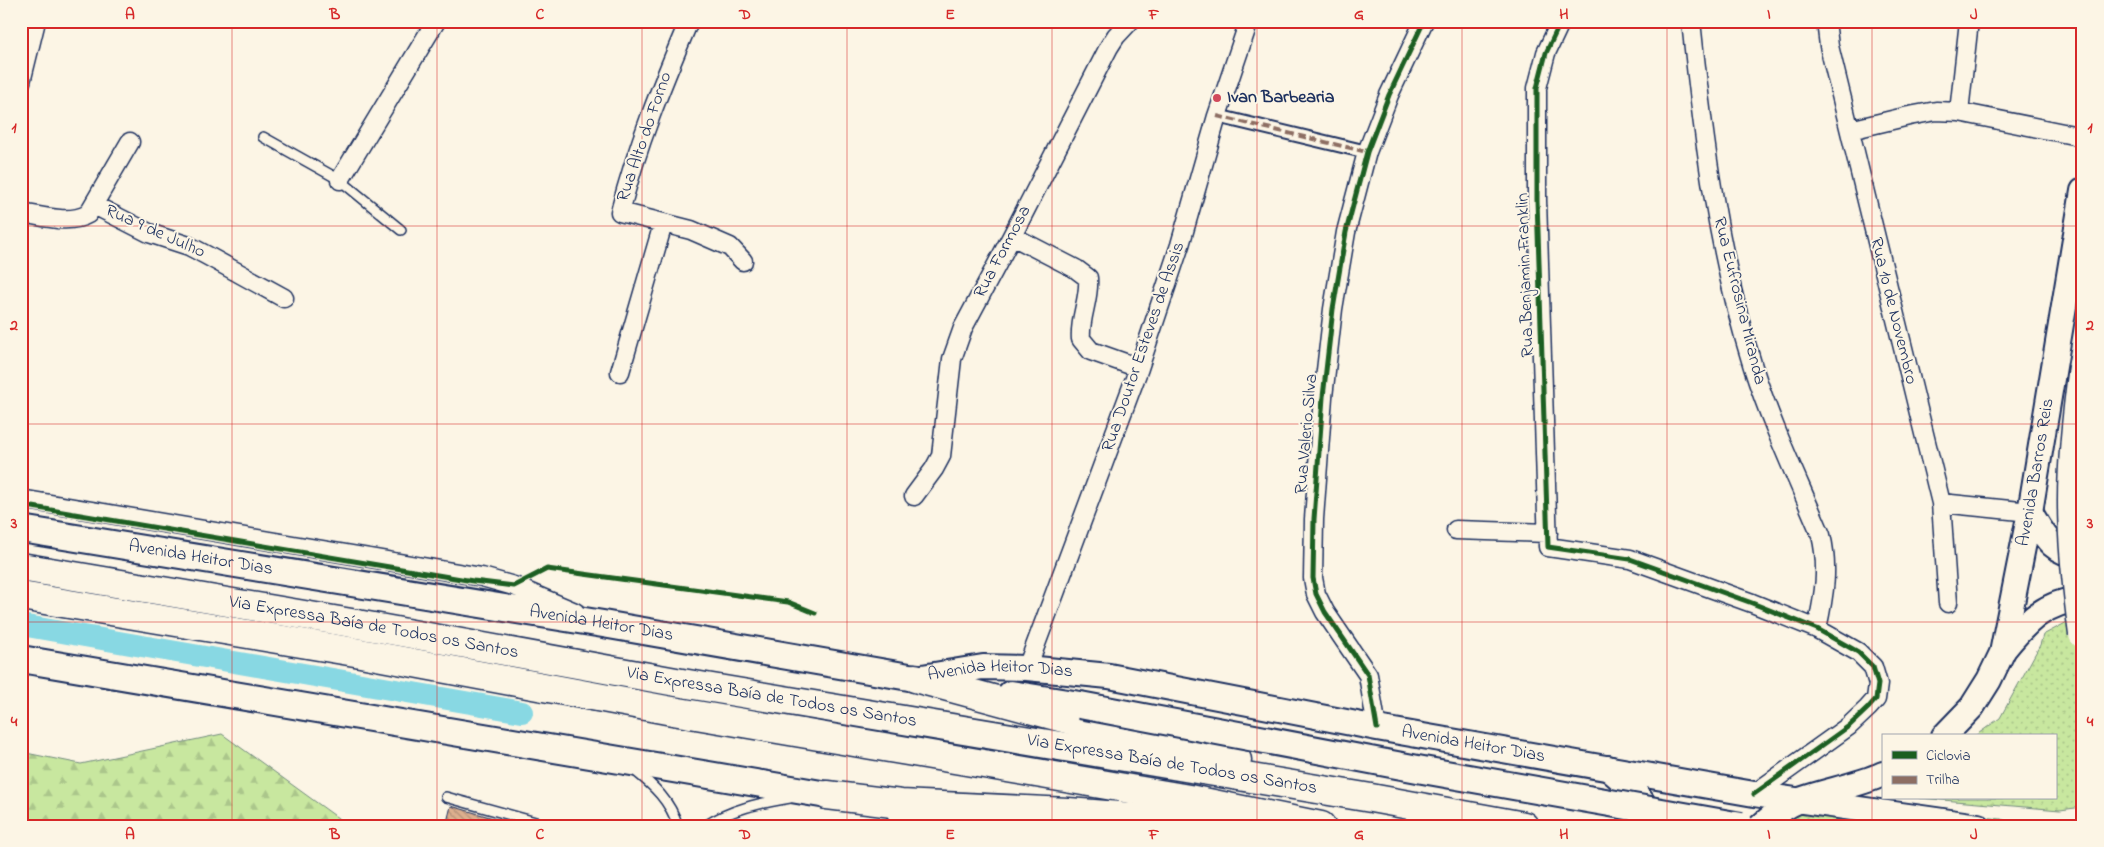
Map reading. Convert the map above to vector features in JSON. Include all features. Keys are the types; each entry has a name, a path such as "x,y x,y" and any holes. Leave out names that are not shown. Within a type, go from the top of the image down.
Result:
{"highway":[{"path":"2083,367 2074,432 2072,501 2075,569 2083,634"},
{"name":"Via Expressa Baía de Todos os Santos","path":"21,567 357,624 676,682 1371,798 1524,826"},
{"name":"Via Expressa Baía de Todos os Santos","path":"21,596 354,652 667,710 1189,799 1321,826"},
{"path":"915,678 1079,714 1371,798"},
{"path":"820,794 901,804 1068,812 1246,826"}],"main road":[{"name":"Avenida Barros Reis","path":"1946,734 1972,707 1989,680 2002,653 2030,512 2083,190"},
{"path":"2030,512 2046,539 2056,549 2070,555 2083,556"},
{"name":"Avenida Heitor Dias","path":"21,529 603,624 915,678 983,667 1027,668 1109,676 1377,728 1754,794 1978,826"},
{"path":"2002,653 2022,628 2037,614 2054,605 2083,598"},
{"path":"21,659 820,794 896,815 964,826"},
{"path":"1079,714 1413,768 1741,826"},
{"path":"1608,768 1626,782 1640,798 1653,826"},
{"path":"1761,826 1776,813 1799,801 1867,782 1882,774"}],"street":[{"path":"21,82 36,21"},
{"path":"340,180 436,21"},
{"name":"Rua Alto do Forno","path":"689,21 660,88 631,170 620,212 691,230 730,248 743,261"},
{"name":"Rua Formosa","path":"914,496 941,456 952,359 962,328 1012,236 1109,47 1130,21"},
{"name":"Rua Doutor Esteves de Assis","path":"1027,668 1139,368 1180,245 1218,116 1249,21"},
{"name":"Rua Valerio Silva","path":"1377,728 1368,675 1325,612 1316,594 1313,578 1314,519 1323,397 1333,309 1346,232 1367,152 1389,95 1424,21"},
{"name":"Rua Benjamin Franklin","path":"1548,532 1537,200 1537,88 1546,53 1561,21"},
{"name":"Rua Eufrosina Miranda","path":"1691,21 1708,167 1728,267 1753,366 1821,535 1826,554 1824,596 1817,629"},
{"name":"Rua 10 de Novembro","path":"1826,21 1829,46 1941,503 1948,603"},
{"path":"1959,112 1969,21"},
{"path":"1850,130 1936,111 1959,112 2083,137"},
{"path":"1218,116 1367,152"},
{"path":"94,205 130,142"},
{"name":"Rua 9 de Julho","path":"21,213 71,220 80,219 88,214 94,205 148,233 189,246 206,254 284,298"},
{"path":"620,372 663,224"},
{"path":"1012,236 1076,269 1088,278 1089,291 1081,323 1081,339 1091,351 1139,368"},
{"path":"21,499 482,577 514,586 603,624"},
{"path":"1941,503 2030,512"},
{"path":"1456,530 1548,532 1548,547 1630,559 1752,603 1817,629 1858,652 1873,667 1878,684 1876,699 1849,726 1754,794"}],"lane":[{"path":"263,137 340,180 401,230"},
{"path":"624,762 654,785 674,813 678,826"},
{"path":"705,826 717,818 740,809 820,794"},
{"path":"446,797 550,826"}],"green space":[{"path":"2083,618 2083,807 2060,810 1942,800 2056,800 2056,734 1978,734 2000,718 2040,645 2043,635 2073,619"},
{"path":"222,734 349,826 21,826 21,752 81,764"},
{"path":"1776,792 2001,819 2020,826 1749,826"}],"building":[{"path":"451,806 521,826 446,826"}],"waterway":[{"path":"21,625 522,712"}],"marked path":[{"path":"1217,116 1367,152"}],"cycle path":[{"path":"1377,728 1368,675 1325,612 1316,594 1313,578 1314,519 1323,397 1333,309 1346,232 1367,152 1389,95 1424,21"},
{"path":"1561,21 1546,53 1537,88 1537,200 1548,547 1630,559 1752,603 1817,629 1858,652 1873,667 1878,684 1876,699 1849,726 1754,794"},
{"path":"21,505 473,581 514,586 547,569 788,602 815,613"}],"place":[{"name":"Ivan Barbearia","path":"1217,98"}]}
